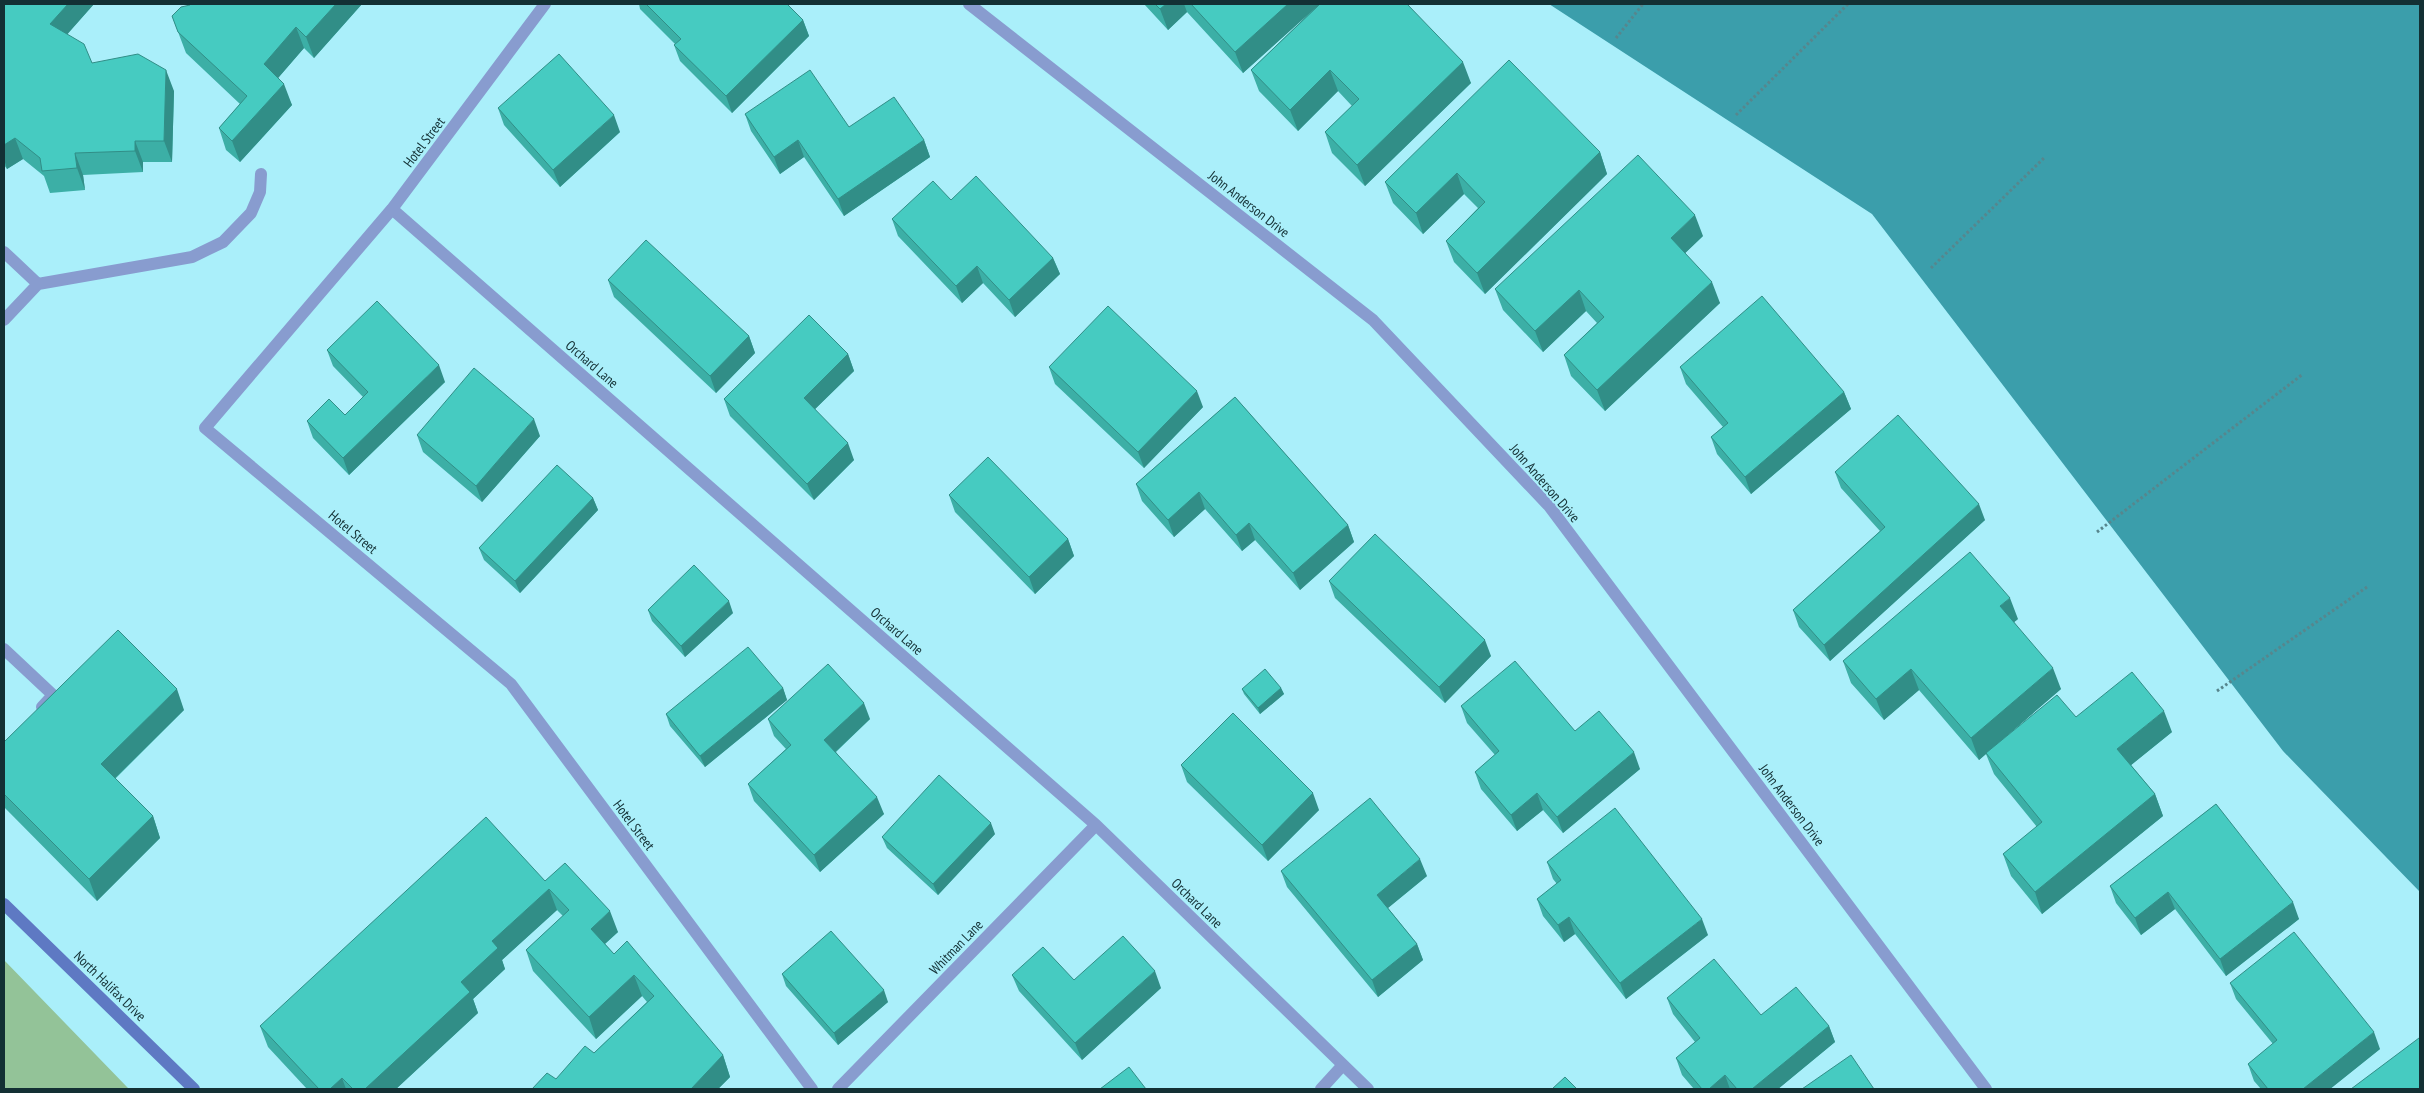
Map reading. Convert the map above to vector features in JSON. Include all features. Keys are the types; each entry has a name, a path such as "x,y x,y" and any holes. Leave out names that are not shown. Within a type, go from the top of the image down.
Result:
{"street":[{"name":"Hotel Street","path":"545,4 392,209 205,428 511,684 812,1089"},
{"name":"John Anderson Drive","path":"969,4 1373,320 1549,506 1986,1089"},
{"path":"4,320 38,284 192,257 223,242 251,213 260,192 261,174"},
{"name":"Orchard Lane","path":"392,209 1096,825 1342,1066 1368,1089"},
{"path":"4,252 38,284"},
{"path":"4,649 53,695 34,715"},
{"name":"Whitman Lane","path":"838,1089 1096,825"},
{"name":"North Halifax Drive","path":"4,904 194,1089"},
{"path":"1322,1089 1342,1066"}],"path":[{"path":"1616,38 1643,4"},
{"path":"1736,115 1848,4"},
{"path":"1931,268 2045,157"},
{"path":"2097,532 2303,374"},
{"path":"2217,691 2367,587"}],"green space":[{"path":"4,960 127,1087 129,1089 4,1089"}],"water":[{"path":"1549,4 2420,4 2420,892 2283,751 1872,214"}],"building":[{"path":"4,4 68,4 50,24 84,44 92,63 138,54 166,70 164,141 135,141 135,151 75,153 77,168 42,171 40,158 15,138 4,145"},
{"path":"191,4 336,4 306,37 296,27 264,64 284,84 232,141 219,128 247,96 178,32 172,16 181,7"},
{"path":"646,4 787,4 803,20 726,96 674,45 681,39"},
{"path":"1155,4 1166,4 1160,9"},
{"path":"1191,4 1288,4 1235,52"},
{"path":"1320,4 1407,4 1463,62 1357,165 1325,132 1359,99 1330,70 1290,110 1251,70"},
{"path":"559,54 614,115 553,170 498,108"},
{"path":"1509,60 1600,152 1477,273 1446,241 1485,202 1457,173 1416,213 1385,182"},
{"path":"810,70 849,127 894,97 924,140 838,199 798,140 774,157 745,114"},
{"path":"1638,155 1695,215 1671,238 1712,282 1597,390 1564,355 1604,317 1579,290 1535,331 1495,289"},
{"path":"976,176 1053,258 1009,300 977,266 956,286 892,219 933,181 951,200"},
{"path":"646,240 749,336 710,376 608,280"},
{"path":"1762,296 1844,392 1745,477 1711,437 1728,423 1680,367"},
{"path":"377,301 439,365 343,458 307,421 329,399 345,415 368,392 327,350"},
{"path":"1108,306 1197,391 1138,452 1049,367"},
{"path":"809,315 848,354 804,398 848,443 807,484 724,399"},
{"path":"474,368 534,419 476,486 417,435"},
{"path":"1235,397 1348,525 1293,573 1249,523 1236,535 1199,492 1168,520 1136,484"},
{"path":"1898,415 1979,504 1824,645 1793,610 1885,527 1835,472"},
{"path":"988,457 1068,539 1029,577 949,495"},
{"path":"557,465 593,498 515,581 479,548"},
{"path":"1375,534 1485,640 1439,687 1329,581"},
{"path":"1970,552 2010,598 2000,606 2053,668 1971,738 1911,669 1876,699 1843,661"},
{"path":"694,565 729,601 681,646 648,610"},
{"path":"118,630 177,689 101,764 153,816 89,879 4,794 4,742"},
{"path":"748,647 783,688 700,756 666,714"},
{"path":"1515,661 1575,731 1599,711 1634,752 1557,817 1537,793 1511,815 1475,772 1499,751 1461,706"},
{"path":"828,664 864,703 824,740 877,797 814,855 748,784 791,745 768,719"},
{"path":"1265,669 1281,688 1258,708 1242,689"},
{"path":"2132,672 2164,711 2117,749 2155,794 2035,892 2003,854 2042,822 1986,753 2057,695 2076,717"},
{"path":"1233,713 1313,793 1262,845 1181,765"},
{"path":"939,775 991,823 933,884 882,837"},
{"path":"1370,798 1420,859 1377,895 1417,944 1372,980 1281,871"},
{"path":"2216,804 2293,902 2220,959 2168,892 2135,918 2110,886"},
{"path":"1615,808 1702,919 1620,983 1569,917 1558,925 1537,899 1561,880 1547,862"},
{"path":"486,817 545,881 565,863 610,911 591,929 614,954 627,941 723,1055 691,1089 532,1089 547,1073 556,1079 585,1046 594,1053 654,996 634,975 589,1017 526,950 569,910 549,889 492,941 498,948 461,982 470,992 365,1089 353,1089 342,1078 330,1089 319,1089 260,1026"},
{"path":"831,931 884,990 834,1033 782,974"},
{"path":"2294,932 2374,1032 2303,1089 2268,1089 2248,1064 2277,1040 2230,983"},
{"path":"1123,936 1155,971 1075,1043 1012,975 1043,947 1074,980"},
{"path":"1714,959 1761,1015 1796,987 1829,1026 1752,1089 1737,1089 1725,1075 1709,1089 1702,1089 1676,1058 1700,1038 1667,998"},
{"path":"2419,1038 2420,1089 2351,1089"},
{"path":"1851,1055 1874,1089 1802,1089"},
{"path":"1129,1067 1146,1089 1100,1089"},
{"path":"1565,1077 1577,1089 1552,1089"}]}
